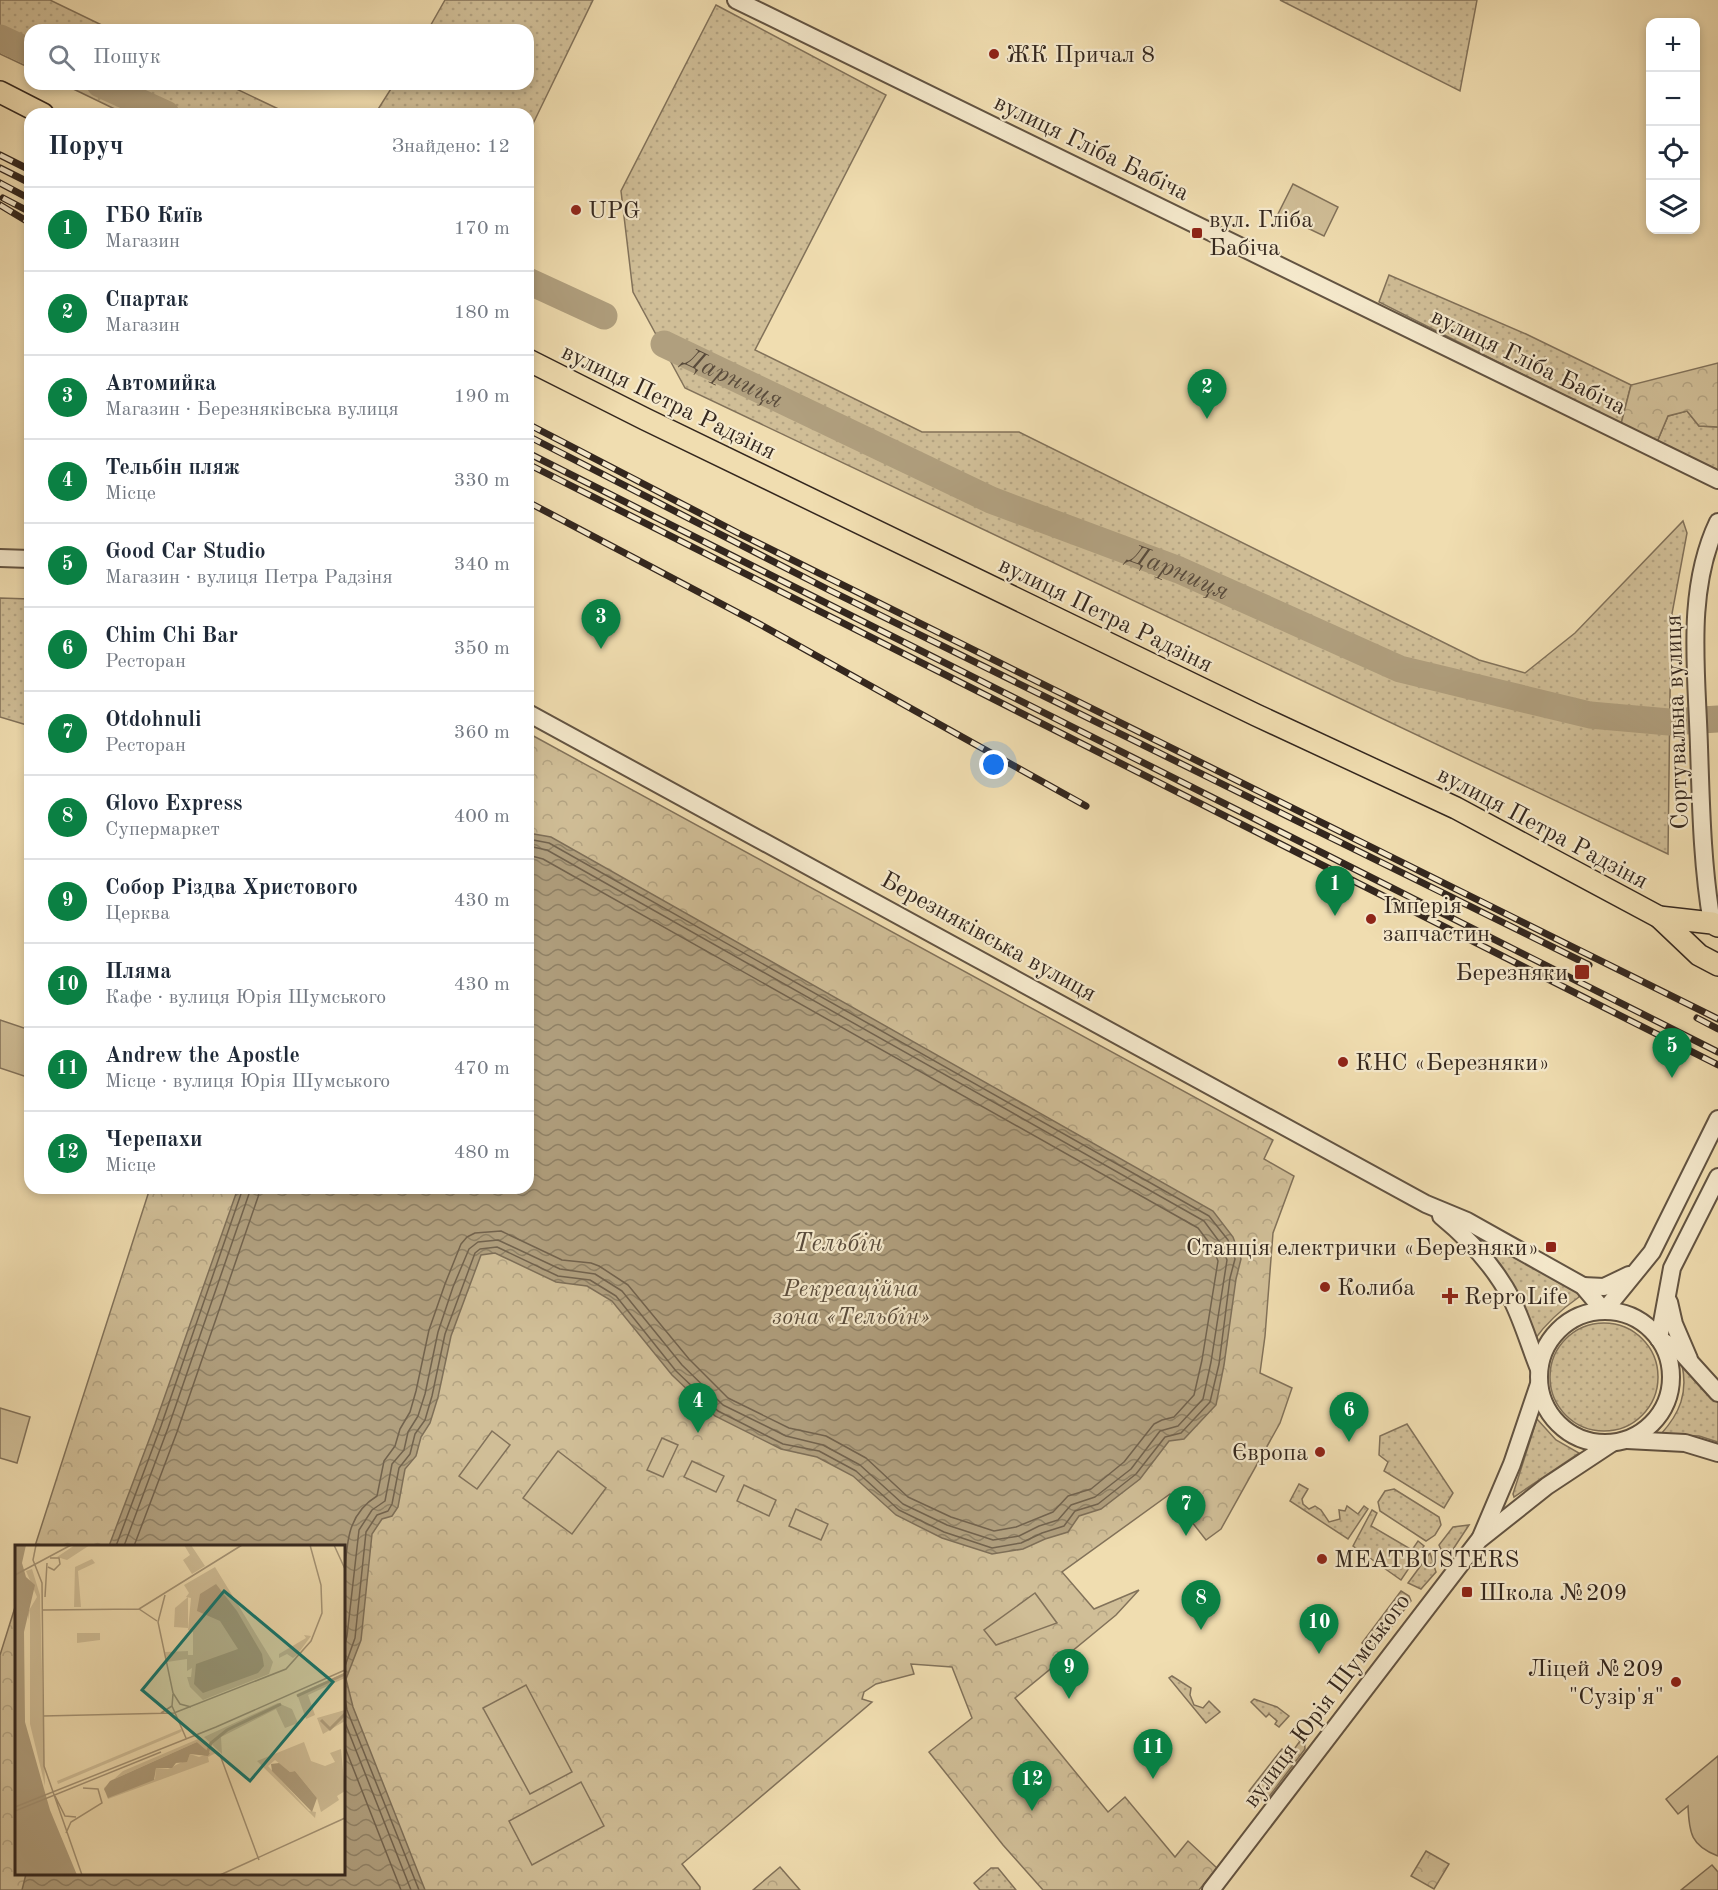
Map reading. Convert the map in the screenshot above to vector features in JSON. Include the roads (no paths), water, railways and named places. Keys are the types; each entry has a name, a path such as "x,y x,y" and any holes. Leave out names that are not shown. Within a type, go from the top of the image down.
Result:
{"main road":[{"path":"0,92 31,108"},
{"name":"вулиця Петра Радзіня","path":"534,363 1245,710 1456,808 1659,917 1700,955 1718,965"},
{"name":"вулиця Петра Радзіня","path":"1659,917 1715,925"}],"street":[{"name":"вулиця Гліба Бабіча","path":"736,0 1718,480"},
{"name":"Сортувальна вулиця","path":"1715,925 1706,888 1697,671 1697,605 1702,567 1718,522"},
{"path":"0,558 24,559"},
{"name":"Березняківська вулиця","path":"534,716 1426,1204 1467,1221 1584,1286 1604,1311"},
{"path":"1604,1311 1657,1244 1718,1119"},
{"path":"1659,1339 1671,1268 1718,1176"},
{"name":"Березняківська вулиця","path":"1426,1204 1467,1238 1504,1286 1519,1315 1539,1377"},
{"path":"1584,1286 1610,1285 1629,1275 1643,1263"},
{"path":"1667,1286 1671,1316 1689,1360"},
{"path":"1619,1441 1648,1427 1667,1401 1670,1369 1665,1351 1651,1330 1635,1318 1617,1312 1604,1311 1583,1315 1563,1325 1553,1336 1545,1348 1539,1377 1545,1406 1563,1429 1590,1442 1684,1443 1718,1453"},
{"path":"1659,1339 1681,1352 1718,1393"},
{"name":"вулиця Юрія Шумського","path":"1211,1890 1479,1540 1512,1464 1539,1377"},
{"name":"вулиця Юрія Шумського","path":"1479,1540 1547,1486 1619,1441"}],"water":[{"name":"Тельбін","path":"534,834 551,837 1213,1211 1233,1237 1241,1259 1216,1405 1184,1439 1169,1441 1140,1479 1101,1509 1079,1516 1068,1532 1023,1549 992,1554 942,1538 896,1515 853,1476 817,1457 781,1449 715,1416 672,1375 612,1301 587,1286 556,1282 495,1253 481,1255 451,1336 430,1423 421,1437 416,1456 405,1469 398,1507 392,1516 382,1519 372,1534 361,1640 346,1679 353,1707 425,1890 22,1890 26,1875 345,1875 345,1545 109,1545 155,1424 236,1194 534,1194"}],"waterway":[{"name":"Дарниця","path":"0,38 24,49"},
{"name":"Дарниця","path":"113,90 153,108"},
{"name":"Дарниця","path":"534,284 604,316"},
{"name":"Дарниця","path":"664,344 991,500 1179,570 1400,669 1590,715 1669,722 1718,719"}],"railway":[{"path":"0,155 24,167"},
{"path":"0,168 24,180"},
{"path":"0,183 24,196"},
{"path":"3,198 24,209"},
{"path":"0,205 24,219"},
{"path":"534,427 738,533 1718,1019"},
{"path":"534,439 831,591 1589,965"},
{"path":"534,456 1718,1052"},
{"path":"534,467 1718,1065"},
{"path":"534,505 763,626 1086,806"},
{"path":"1697,1018 1718,1029"}],"place":[{"name":"ЖК Причал 8","path":"994,54"},
{"name":"UPG","path":"576,210"},
{"name":"вул. Гліба Бабіча","path":"1197,233"},
{"name":"Спартак","path":"1207,419"},
{"name":"Автомийка","path":"601,649"},
{"name":"ГБО Київ","path":"1335,916"},
{"name":"Імперія запчастин","path":"1371,919"},
{"name":"Березняки","path":"1582,972"},
{"name":"КНС «Березняки»","path":"1343,1062"},
{"name":"Good Car Studio","path":"1672,1078"},
{"name":"Станція електрички «Березняки»","path":"1551,1247"},
{"name":"Колиба","path":"1325,1287"},
{"name":"ReproLife","path":"1450,1296"},
{"name":"Тельбін пляж","path":"698,1433"},
{"name":"Chim Chi Bar","path":"1349,1442"},
{"name":"Європа","path":"1320,1452"},
{"name":"Otdohnuli","path":"1186,1536"},
{"name":"MEATBUSTERS","path":"1322,1559"},
{"name":"Школа №209","path":"1467,1592"},
{"name":"Glovo Express","path":"1201,1630"},
{"name":"Пляма","path":"1319,1654"},
{"name":"Ліцей №209 \"Сузір'я\"","path":"1676,1682"},
{"name":"Собор Різдва Христового","path":"1069,1699"},
{"name":"Andrew the Apostle","path":"1153,1779"},
{"name":"Черепахи","path":"1032,1811"}],"park label":[{"name":"Рекреаційна зона «Тельбін»","path":"851,1302"}]}
